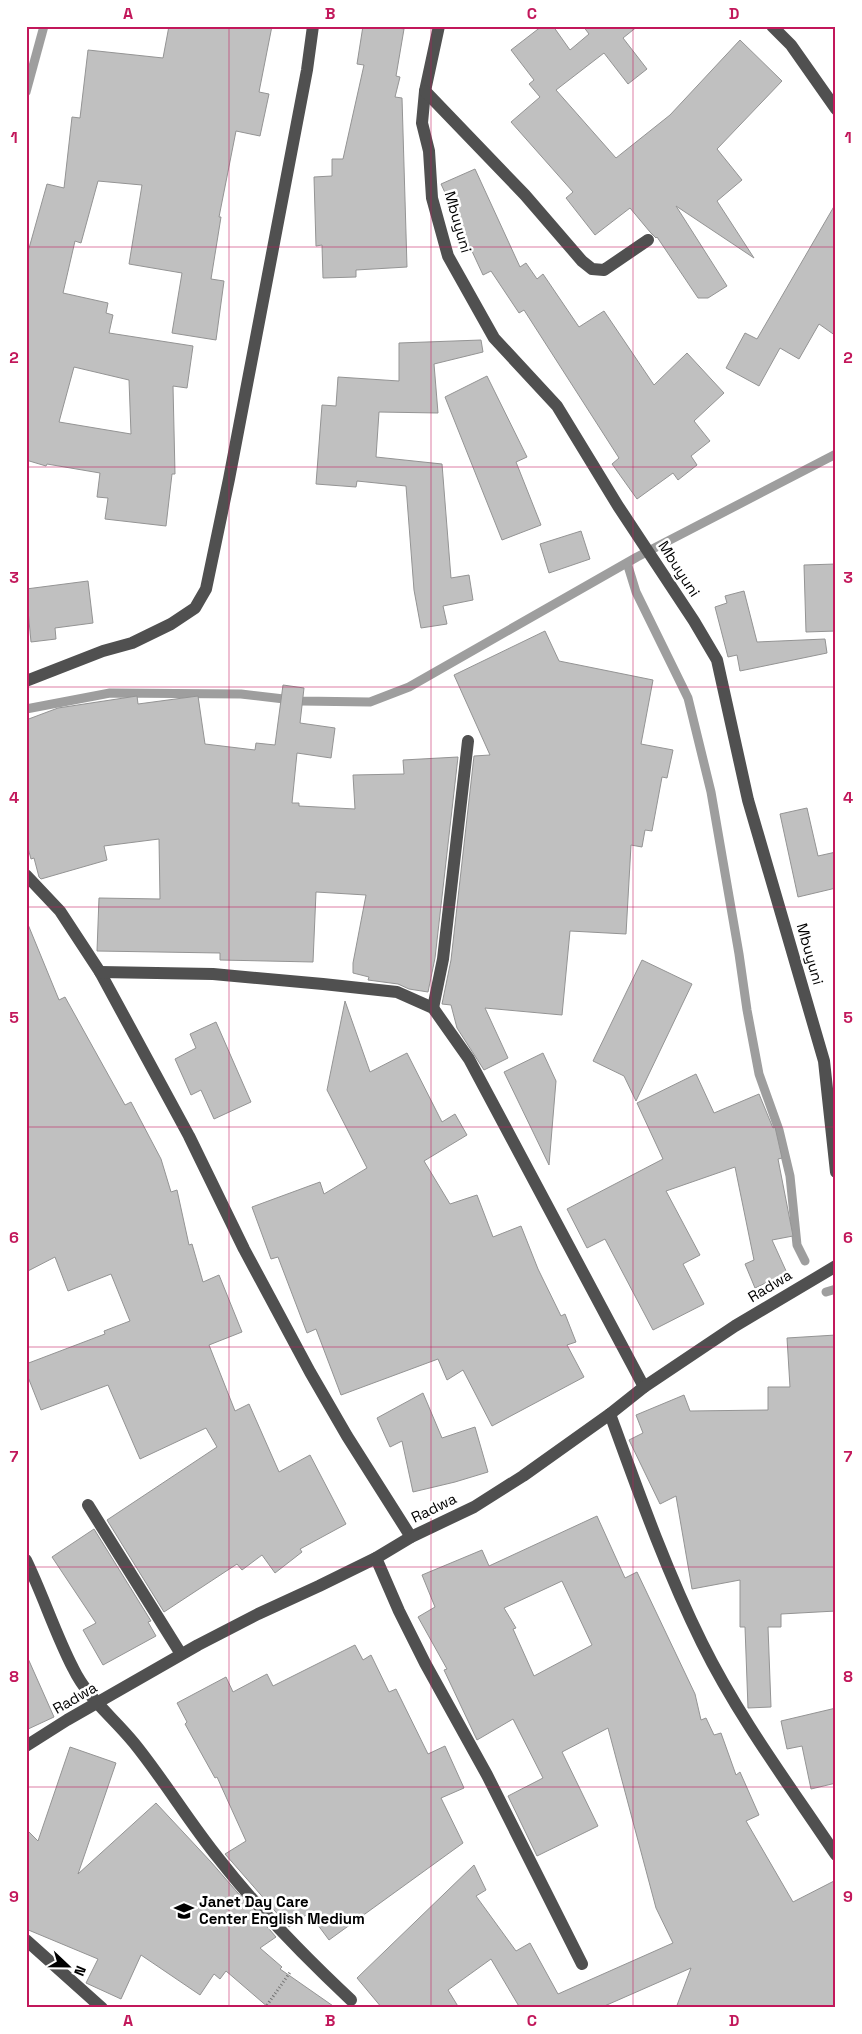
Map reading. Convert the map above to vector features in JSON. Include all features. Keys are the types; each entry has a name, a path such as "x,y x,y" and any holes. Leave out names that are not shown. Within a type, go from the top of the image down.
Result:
{"street":[{"path":"26,681 103,651 132,643 171,624 195,608 206,589 229,479 307,70 313,26"},
{"name":"Mbuyuni","path":"439,26 425,91 422,123 429,151 432,198 448,256 494,338 557,406 618,506 694,621 716,660 748,800 824,1061 836,1172"},
{"path":"772,26 791,45 836,109"},
{"path":"425,91 525,195 582,261 592,269 604,270 648,240"},
{"path":"433,1008 443,959 468,741"},
{"path":"26,875 60,911 100,972 189,1136 244,1249 310,1372 352,1444 411,1538"},
{"path":"100,972 213,974 323,984 397,992 433,1008 469,1059 644,1387"},
{"name":"Radwa","path":"26,1746 181,1654 258,1614 376,1558 411,1538 474,1507 524,1476 644,1387 735,1326 836,1266"},
{"path":"610,1414 657,1536 703,1644 765,1752 836,1855"},
{"path":"88,1505 181,1654"},
{"path":"376,1558 399,1611 425,1663 487,1775 582,1964"},
{"path":"26,1560 73,1668 96,1704 134,1743 219,1859 303,1955 351,2000"},
{"path":"26,1940 102,2008"}],"path":[{"path":"265,2008 303,1955"}],"building":[{"path":"169,26 272,26 259,92 269,94 260,136 236,131 219,217 221,217 211,279 224,281 216,340 172,333 182,273 129,264 142,185 98,181 81,243 75,241 63,293 108,303 106,313 113,315 109,333 193,346 187,388 173,386 175,474 172,474 166,526 105,519 108,498 97,497 100,473 47,464 46,466 26,460 26,259 47,184 64,188 72,117 80,118 88,50 163,58","holes":["74,367 129,380 131,434 59,422"]},
{"path":"363,26 386,26 404,29 396,76 400,77 395,97 402,98 407,267 356,270 356,277 323,278 322,245 316,246 314,177 332,176 332,159 343,159 364,65 357,64"},
{"path":"542,26 553,26 570,50 589,34 583,26 638,26 623,38 647,69 628,84 604,53 556,90 616,158 670,115 740,40 782,81 717,149 742,180 717,201 754,258 676,206 727,286 708,298 698,298 657,237 650,232 630,208 595,235 566,198 573,192 511,122 540,97 529,84 534,80 511,50"},
{"path":"475,169 520,267 526,263 537,279 543,274 579,327 604,311 654,385 687,353 724,393 694,421 710,441 691,456 697,465 678,480 673,473 637,499 612,464 619,458 524,310 519,313 491,271 483,275 441,184"},
{"path":"836,203 836,336 819,324 799,359 780,348 759,386 726,368 745,333 757,339"},
{"path":"481,340 483,352 434,364 438,413 379,412 376,457 442,464 451,578 469,575 473,600 443,606 447,624 421,628 414,590 406,486 357,481 356,487 316,484 322,405 336,406 338,377 399,381 399,343"},
{"path":"487,376 527,457 516,462 541,525 502,540 445,397"},
{"path":"581,531 590,559 549,573 540,544"},
{"path":"836,564 836,631 806,632 804,565"},
{"path":"88,581 93,623 55,628 56,639 31,642 26,589"},
{"path":"744,591 757,642 825,639 827,653 740,671 737,655 728,657 715,607 727,603 725,596"},
{"path":"545,631 559,661 653,680 641,744 673,750 667,778 662,777 652,831 645,830 642,847 631,845 626,934 570,931 562,1015 485,1008 508,1058 484,1070 457,1028 451,1005 442,1004 451,960 474,756 490,755 454,675"},
{"path":"283,685 304,688 300,723 335,728 331,758 297,753 292,803 299,803 299,806 355,809 353,775 404,774 403,760 458,757 435,958 428,992 409,989 398,984 368,980 369,977 353,973 353,963 366,895 316,892 313,962 220,960 220,953 97,951 99,898 160,899 159,839 104,846 107,860 41,879 39,877 34,858 31,859 26,841 26,720 58,708 137,696 138,704 198,696 205,744 255,750 256,743 275,745"},
{"path":"807,808 818,856 836,852 836,888 798,897 780,814"},
{"path":"27,922 59,1000 65,997 125,1105 131,1102 161,1159 171,1192 177,1190 189,1245 192,1244 203,1282 219,1275 242,1332 209,1345 235,1411 249,1404 279,1472 310,1455 346,1524 300,1549 302,1552 275,1573 262,1555 242,1570 237,1564 164,1612 107,1520 217,1447 206,1428 140,1459 108,1385 41,1410 26,1372 26,1364 105,1334 104,1331 130,1321 111,1274 68,1291 55,1257 26,1272"},
{"path":"642,960 692,984 636,1101 624,1076 593,1061"},
{"path":"345,1001 370,1072 407,1053 442,1122 455,1114 467,1135 424,1161 450,1204 477,1195 493,1237 521,1226 538,1269 561,1316 565,1314 576,1342 567,1345 584,1377 492,1426 463,1370 447,1380 438,1359 341,1395 316,1329 307,1333 278,1257 271,1259 252,1207 320,1182 324,1194 367,1168 327,1090"},
{"path":"216,1022 251,1102 214,1119 201,1090 191,1095 175,1059 196,1048 190,1034"},
{"path":"543,1053 556,1081 549,1165 504,1072"},
{"path":"696,1074 714,1113 759,1094 773,1128 775,1127 782,1158 778,1159 793,1236 772,1240 787,1273 755,1288 745,1264 754,1260 735,1167 666,1191 700,1255 683,1264 704,1304 653,1330 605,1239 587,1248 567,1209 663,1159 637,1103"},
{"path":"836,1335 836,1611 781,1614 781,1627 768,1627 771,1707 748,1708 745,1627 740,1627 740,1580 692,1589 676,1496 660,1504 629,1440 643,1433 636,1415 684,1395 690,1411 768,1410 768,1387 790,1387 787,1338"},
{"path":"423,1393 442,1438 475,1427 488,1472 413,1492 402,1441 390,1447 377,1418"},
{"path":"597,1516 625,1578 637,1572 695,1694 701,1720 706,1718 714,1735 721,1733 736,1775 740,1772 759,1815 746,1821 793,1902 836,1880 836,2008 676,2008 691,1968 600,2008 520,2008 491,1959 448,1990 459,2008 382,2008 357,1978 474,1865 486,1890 476,1896 516,1951 530,1943 558,1994 673,1943 656,1908 608,1728 562,1752 598,1826 537,1856 508,1796 543,1778 513,1719 477,1740 444,1670 447,1669 418,1617 435,1607 422,1575 482,1550 489,1566","holes":["562,1581 592,1645 534,1676 513,1629 516,1628 504,1608"]},
{"path":"94,1529 151,1621 148,1622 156,1636 103,1665 83,1630 96,1623 52,1557"},
{"path":"355,1645 363,1660 371,1655 389,1692 396,1689 428,1754 445,1746 464,1788 441,1798 463,1843 329,1940 309,1913 289,1927 225,1854 246,1841 217,1777 215,1778 185,1724 187,1722 177,1703 226,1677 233,1692 267,1674 273,1686"},
{"path":"26,1654 54,1717 26,1730"},
{"path":"836,1708 836,1783 811,1789 802,1746 787,1749 781,1721"},
{"path":"70,1747 116,1763 78,1874 156,1803 211,1862 276,1937 260,1948 282,1967 280,1969 336,2008 269,2008 226,1971 220,1979 214,1974 200,1995 141,1955 121,1999 86,1983 98,1959 26,1929 26,1829 38,1841"}],"waterway":[{"path":"26,92 44,26"},
{"path":"26,709 110,693 241,694 301,701 370,702 409,687 637,557 836,454"},
{"path":"626,565 628,566 636,592 688,698 711,792 759,1074 779,1130 790,1176 797,1245 805,1261"},
{"path":"826,1292 836,1289"}],"place":[{"name":"Janet Day Care Center English Medium","path":"184,1911"}]}
